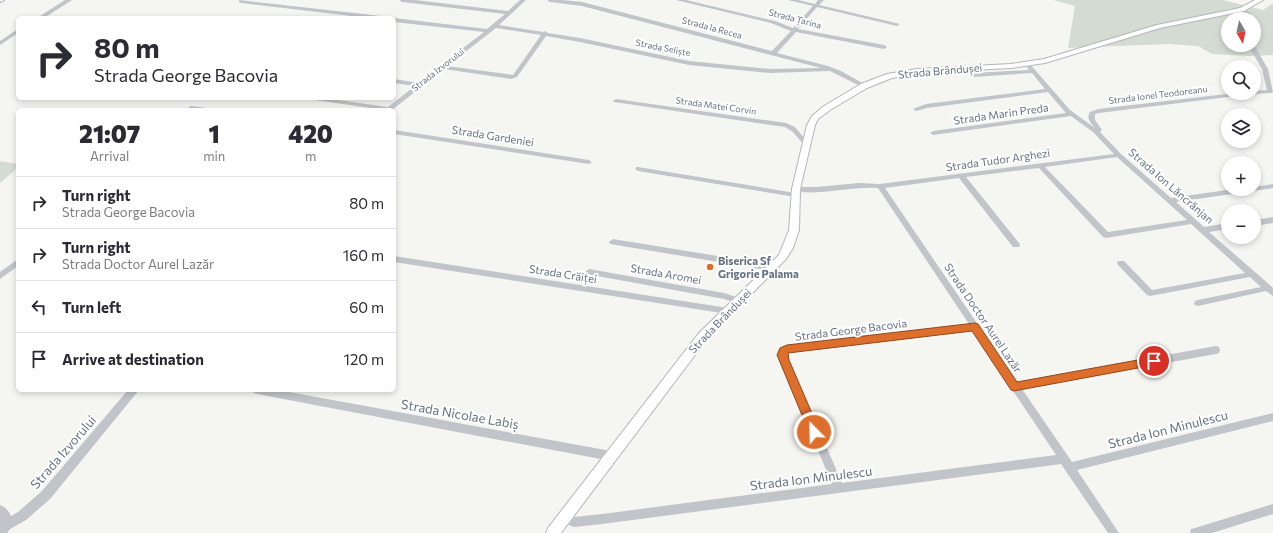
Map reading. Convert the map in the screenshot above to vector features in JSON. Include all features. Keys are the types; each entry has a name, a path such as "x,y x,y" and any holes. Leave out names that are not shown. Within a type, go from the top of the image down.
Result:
{"main road":[{"name":"Strada Brândușei","path":"553,533 689,353 728,311 783,257 792,240 795,192 806,144 811,125 819,114 864,86 890,76 910,72 1028,67 1159,26 1242,10 1260,0"}],"street":[{"path":"43,16 69,0"},
{"path":"241,0 365,16"},
{"path":"402,0 509,13"},
{"name":"Strada Izvorului","path":"390,108 495,26 523,0"},
{"name":"Strada la Recea","path":"550,0 583,2 830,69 864,86"},
{"path":"559,1 572,0"},
{"name":"Strada Țarina","path":"679,0 773,22 794,30 884,47"},
{"path":"791,0 897,24"},
{"path":"773,54 821,0"},
{"path":"1242,10 1246,12"},
{"path":"396,20 487,31"},
{"name":"Strada Seliște","path":"495,26 544,33 689,63 770,71 830,69"},
{"path":"0,43 16,32"},
{"path":"441,67 511,77 515,76 544,33"},
{"path":"1256,52 1266,69 1271,93"},
{"path":"973,76 1028,67"},
{"name":"Strada Ion Lăncrănjan","path":"1028,67 1072,114 1095,131 1119,155 1271,290"},
{"path":"396,81 419,84"},
{"path":"916,109 926,106 1050,90"},
{"name":"Strada Ionel Teodoreanu","path":"1095,131 1099,131 1100,129 1091,120 1091,116 1092,113 1098,111 1221,97"},
{"path":"324,100 382,108"},
{"name":"Strada Matei Corvin","path":"616,101 786,125 795,129 802,141 806,144"},
{"name":"Strada Marin Preda","path":"933,133 1072,114"},
{"name":"Strada Gardeniei","path":"396,132 589,162"},
{"name":"Strada Tudor Arghezi","path":"880,186 1119,155"},
{"path":"1040,165 1106,235 1194,221"},
{"path":"638,169 795,192 868,184 880,186"},
{"path":"960,176 1016,245"},
{"name":"Strada Doctor Aurel Lazăr","path":"880,186 1114,533"},
{"path":"1261,188 1273,186"},
{"path":"1171,200 1221,193"},
{"path":"1261,222 1273,220"},
{"path":"1204,230 1221,227"},
{"path":"613,242 773,268"},
{"name":"Strada Crăiței","path":"396,259 728,311"},
{"path":"1122,263 1150,293 1253,274"},
{"path":"0,276 16,264"},
{"name":"Strada Aromei","path":"589,272 739,300"},
{"path":"1198,303 1271,290"},
{"name":"Strada George Bacovia","path":"839,489 784,360 782,355 783,351 787,349 975,327"},
{"path":"1014,386 1216,350"},
{"name":"Strada Izvorului","path":"3,529 22,516 46,495 132,392"},
{"name":"Strada Nicolae Labiș","path":"268,392 611,456"},
{"name":"Strada Ion Minulescu","path":"564,518 574,522 602,519 839,489 1066,463 1273,417"},
{"path":"1195,533 1273,509"},
{"path":"0,510 6,516 3,529"}],"shaded area":[{"path":"1053,0 1223,0 1263,10 1273,3 1273,55 1250,56 1212,54 1198,46 1169,44 1068,48 1075,6"},
{"path":"0,161 16,164 15,170 0,183"}],"place":[{"name":"Biserica Sf Grigorie Palama","path":"710,267"}],"route":[{"path":"814,432 782,355 783,351 787,349 975,327 1014,386 1154,361"}]}
